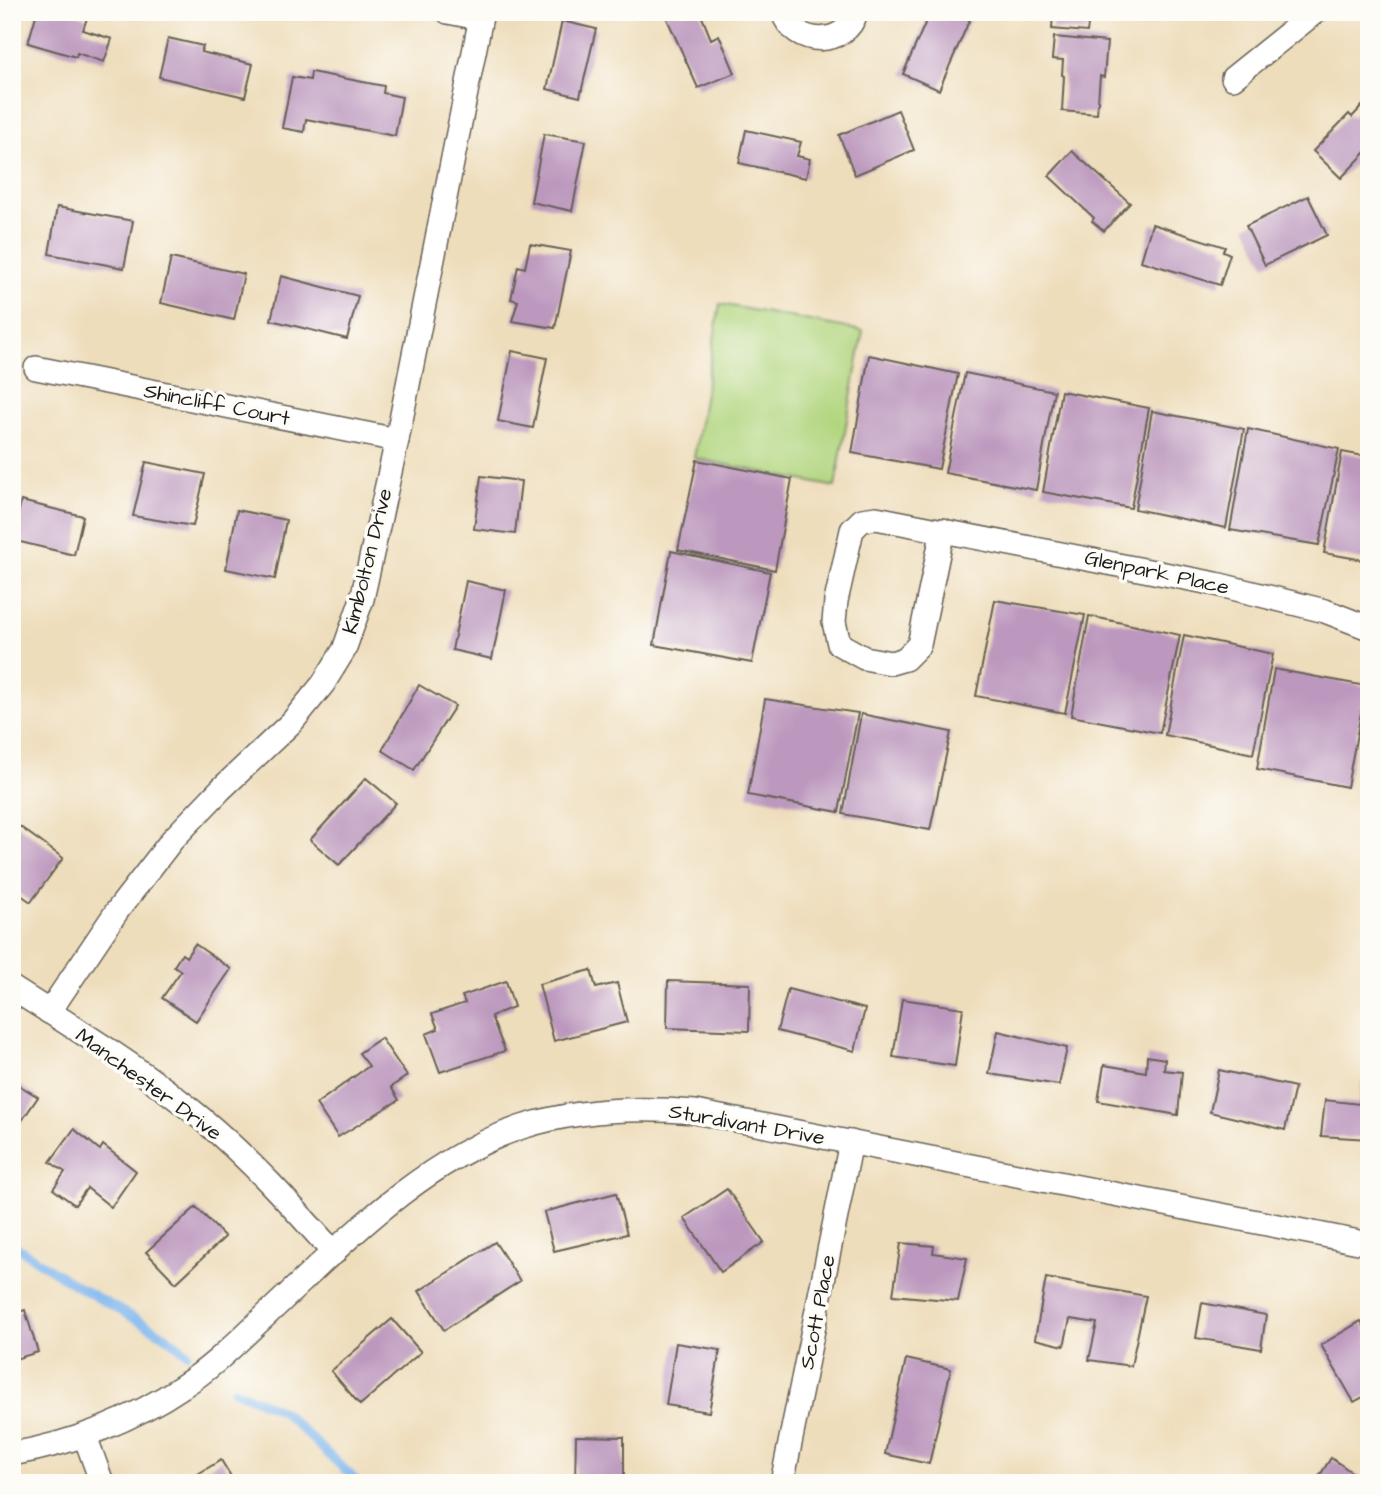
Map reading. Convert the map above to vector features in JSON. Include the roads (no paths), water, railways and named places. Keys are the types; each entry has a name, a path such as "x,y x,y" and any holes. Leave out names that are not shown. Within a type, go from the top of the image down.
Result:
{"street":[{"path":"448,12 480,15"},
{"path":"783,12 785,21 800,35 820,40 841,34 855,20 856,12"},
{"path":"1233,78 1315,12"},
{"name":"Kimbolton Drive","path":"50,1012 117,911 172,841 220,790 292,722 323,684 344,650 362,599 397,440 480,15"},
{"name":"Shincliff Court","path":"36,368 397,440"},
{"name":"Glenpark Place","path":"943,530 919,645 905,659 891,663 864,659 839,644 834,622 835,612 852,530 862,520 876,517 943,530 1216,584 1325,611 1369,628"},
{"name":"Manchester Drive","path":"12,988 163,1089 201,1118 245,1158 334,1252"},
{"name":"Sturdivant Drive","path":"12,1454 85,1436 136,1414 185,1385 220,1358 391,1202 453,1158 521,1127 601,1110 645,1108 695,1112 1369,1244"},
{"name":"Scott Place","path":"782,1483 851,1142"},
{"path":"85,1436 102,1483"}],"waterway":[{"path":"12,1244 73,1284 166,1336 187,1353"},
{"path":"234,1390 282,1411 359,1483"}]}
